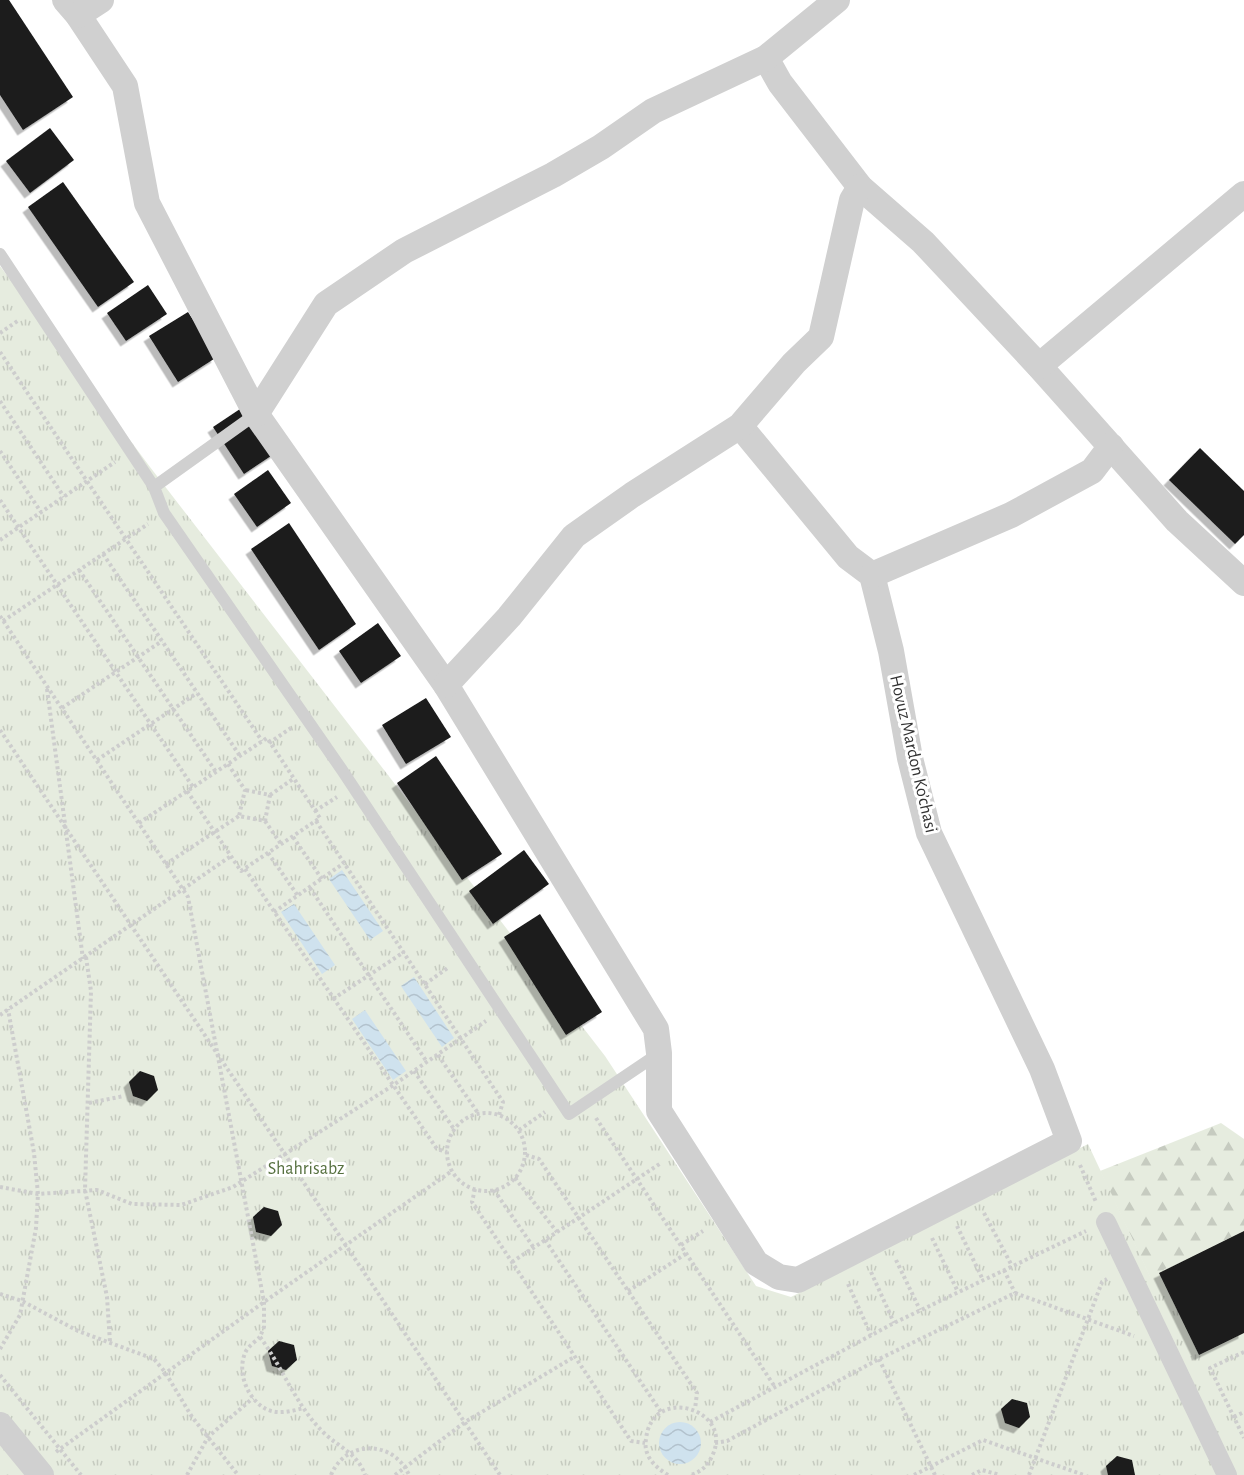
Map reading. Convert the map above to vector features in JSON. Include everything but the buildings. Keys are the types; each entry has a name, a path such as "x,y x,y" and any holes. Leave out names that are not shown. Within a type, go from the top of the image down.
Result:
{"street":[{"path":"100,0 72,7 125,86 147,203 256,414 446,685 656,1029 659,1053 658,1111 756,1263 779,1277 798,1280 1069,1141"},
{"path":"256,414 326,304 404,251 460,225 553,175 601,147 653,111 766,58 837,0"},
{"path":"766,58 780,83 860,187 923,242 1039,366 1177,521 1244,583"},
{"path":"446,685 509,617 574,536 632,495 740,426 794,363 821,338 852,200 860,187"},
{"path":"1039,366 1244,194"},
{"path":"740,426 848,557 872,575 1031,504 1092,471 1111,446"},
{"name":"Hovuz Mardon Ko’chasi","path":"872,575 929,833 1042,1069 1069,1141"},
{"path":"1106,1222 1227,1475"},
{"path":"0,1425 39,1472"}],"lane":[{"path":"0,254 154,487 164,513 353,787 569,1114 659,1053"},
{"path":"154,487 256,414"}],"path":[{"path":"0,352 262,741"},
{"path":"0,401 64,496"},
{"path":"0,451 41,512"},
{"path":"0,540 131,452"},
{"path":"0,500 193,787"},
{"path":"164,513 2,619 188,897 264,1302 264,1327 260,1337 247,1351 242,1366 244,1384 253,1398 267,1410 286,1412 304,1408"},
{"path":"103,554 240,756"},
{"path":"80,570 216,772"},
{"path":"62,708 162,641"},
{"path":"47,686 64,825 84,958 92,991 85,1190 107,1297 110,1342"},
{"path":"97,760 197,693"},
{"path":"0,730 500,1475"},
{"path":"139,823 267,738 320,818 241,871 188,791"},
{"path":"228,764 244,790 239,816"},
{"path":"265,821 270,795 293,779"},
{"path":"315,812 353,787"},
{"path":"244,790 270,795"},
{"path":"166,864 239,816 265,821 281,844"},
{"path":"315,821 503,1102 499,1115"},
{"path":"292,837 322,879"},
{"path":"268,853 298,896"},
{"path":"0,1015 231,856"},
{"path":"274,912 344,863"},
{"path":"245,869 392,1086 437,1149 447,1152"},
{"path":"310,888 427,1062"},
{"path":"333,999 404,952"},
{"path":"425,984 465,956"},
{"path":"0,1349 20,1315 36,1228 38,1194 34,1153 8,1009"},
{"path":"0,1187 38,1194 97,1190 132,1204 181,1205 242,1181 392,1086 501,1011"},
{"path":"438,1055 478,1113"},
{"path":"414,1071 454,1129"},
{"path":"89,1103 124,1096"},
{"path":"519,1130 560,1101"},
{"path":"586,1102 776,1387"},
{"path":"478,1113 499,1115 519,1130 526,1155 515,1178 505,1186 494,1190 475,1189 460,1181 452,1171 447,1152 454,1129 461,1122 478,1113"},
{"path":"710,1422 894,1323 1106,1222 1069,1141"},
{"path":"526,1155 539,1159 697,1393 695,1409"},
{"path":"512,1262 665,1160"},
{"path":"1069,1170 1079,1164"},
{"path":"39,1472 60,1449 165,1372 452,1171"},
{"path":"515,1178 557,1232"},
{"path":"475,1189 472,1202 574,1358 631,1441 645,1443"},
{"path":"494,1190 534,1248"},
{"path":"974,1217 994,1207"},
{"path":"983,1212 1012,1266"},
{"path":"949,1230 966,1221"},
{"path":"957,1226 983,1280"},
{"path":"681,1245 709,1227"},
{"path":"923,1242 940,1234"},
{"path":"932,1238 958,1292"},
{"path":"545,1240 661,1412"},
{"path":"628,1291 687,1253"},
{"path":"886,1261 894,1256 920,1310"},
{"path":"862,1273 878,1265"},
{"path":"870,1269 894,1323"},
{"path":"1029,1475 1102,1282 1128,1269"},
{"path":"1004,1270 1015,1293 1139,1338 1157,1329"},
{"path":"854,1277 846,1281 871,1335"},
{"path":"715,1443 727,1441 879,1359 1015,1293"},
{"path":"0,1294 22,1301 78,1331 154,1359 165,1372 192,1417 238,1475"},
{"path":"260,1337 304,1408 324,1433 361,1462 365,1475"},
{"path":"1244,1352 1210,1368 1244,1438"},
{"path":"395,1475 465,1422 574,1358"},
{"path":"879,1359 935,1475"},
{"path":"0,1375 81,1475"},
{"path":"187,1475 208,1437 253,1398"},
{"path":"668,1475 657,1469 648,1457 645,1443 649,1426 661,1412 678,1406 695,1409 710,1422 715,1435 709,1463 698,1474 690,1475"},
{"path":"1234,1417 1244,1412"},
{"path":"914,1475 983,1440 1084,1475"},
{"path":"331,1475 339,1461 350,1453 367,1448 386,1450 397,1457 409,1475"},
{"path":"972,1475 982,1470 1000,1475"}],"green space":[{"name":"Shahrisabz","path":"0,266 150,467 605,1056 756,1286 791,1297 1088,1144 1150,1276 1244,1231 1244,1475 0,1475"},
{"path":"1221,1123 1244,1139 1244,1231 1150,1277 1100,1171"}],"water":[{"path":"342,870 383,931 370,940 329,879"},
{"path":"294,904 335,965 322,974 281,912"},
{"path":"414,977 454,1038 442,1047 401,986"},
{"path":"365,1010 406,1071 393,1080 352,1019"},
{"path":"680,1422 688,1423 695,1428 700,1435 700,1451 695,1458 688,1463 680,1464 672,1463 665,1458 660,1451 659,1443 660,1435 665,1428 672,1423"}]}
